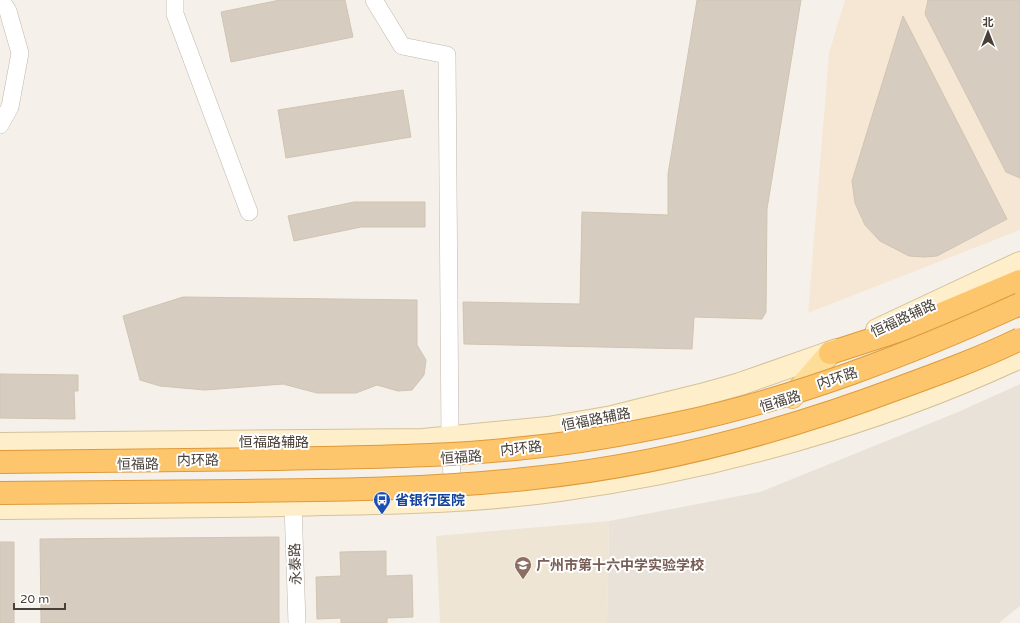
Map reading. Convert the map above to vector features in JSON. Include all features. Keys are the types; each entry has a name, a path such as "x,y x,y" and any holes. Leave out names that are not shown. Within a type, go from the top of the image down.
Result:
{"highway":[{"path":"830,353 913,326 1020,275"},
{"name":"内环路","path":"0,462 294,458 443,454 524,448 595,439 680,423 762,402 847,375 910,352 1020,304"},
{"path":"0,493 346,490 470,484 535,478 584,471 674,455 770,432 900,388 943,372 1020,339"}],"main road":[{"name":"恒福路","path":"0,466 401,461 451,448 556,448 689,425 759,407 837,383 912,356 1020,309"},
{"name":"恒福路","path":"0,490 360,486 453,491 486,480 622,462 683,450 746,435 859,400 918,378 1020,334"},
{"name":"恒福路辅路","path":"0,444 330,442 451,448 648,409 740,384 830,353"},
{"path":"792,397 830,353"},
{"path":"0,508 293,505 453,491 557,491 621,481 745,453 807,436 875,415 940,391 1020,357"}],"street":[{"path":"0,124 10,107 20,53 8,11 1,0"},
{"path":"175,0 176,14 249,212"},
{"path":"374,0 402,46 447,55 451,448 453,491"},
{"name":"永泰路","path":"293,505 297,623"}],"shaded area":[{"path":"845,0 1020,0 1020,230 808,313 829,53"},
{"path":"1020,384 1020,606 999,623 607,623 609,521 760,492 958,412"},
{"name":"广州市第十六中学实验学校","path":"609,521 607,623 440,623 436,536"}],"building":[{"path":"280,0 345,0 353,37 231,62 221,12"},
{"path":"697,0 801,0 767,209 766,312 762,319 694,317 692,349 464,344 463,302 580,304 582,212 668,215 668,174"},
{"path":"928,0 1020,0 1020,178 1006,172 925,14"},
{"path":"903,16 1007,219 937,256 909,256 880,241 865,225 855,203 852,181"},
{"path":"403,90 411,137 286,158 278,110"},
{"path":"354,202 425,202 425,227 361,227 294,241 288,216"},
{"path":"183,297 417,300 417,345 426,360 424,375 412,390 398,391 377,385 356,393 317,393 283,384 205,390 160,386 140,380 123,316"},
{"path":"0,374 78,375 78,391 74,391 75,419 0,418"},
{"path":"279,537 279,623 41,623 40,539"},
{"path":"0,542 14,542 14,623 0,623"},
{"path":"386,551 386,576 412,575 413,617 387,618 387,623 341,623 341,618 317,619 316,577 341,576 340,552"}],"place":[{"name":"省银行医院","path":"382,515"},
{"name":"广州市第十六中学实验学校","path":"523,580"}]}
